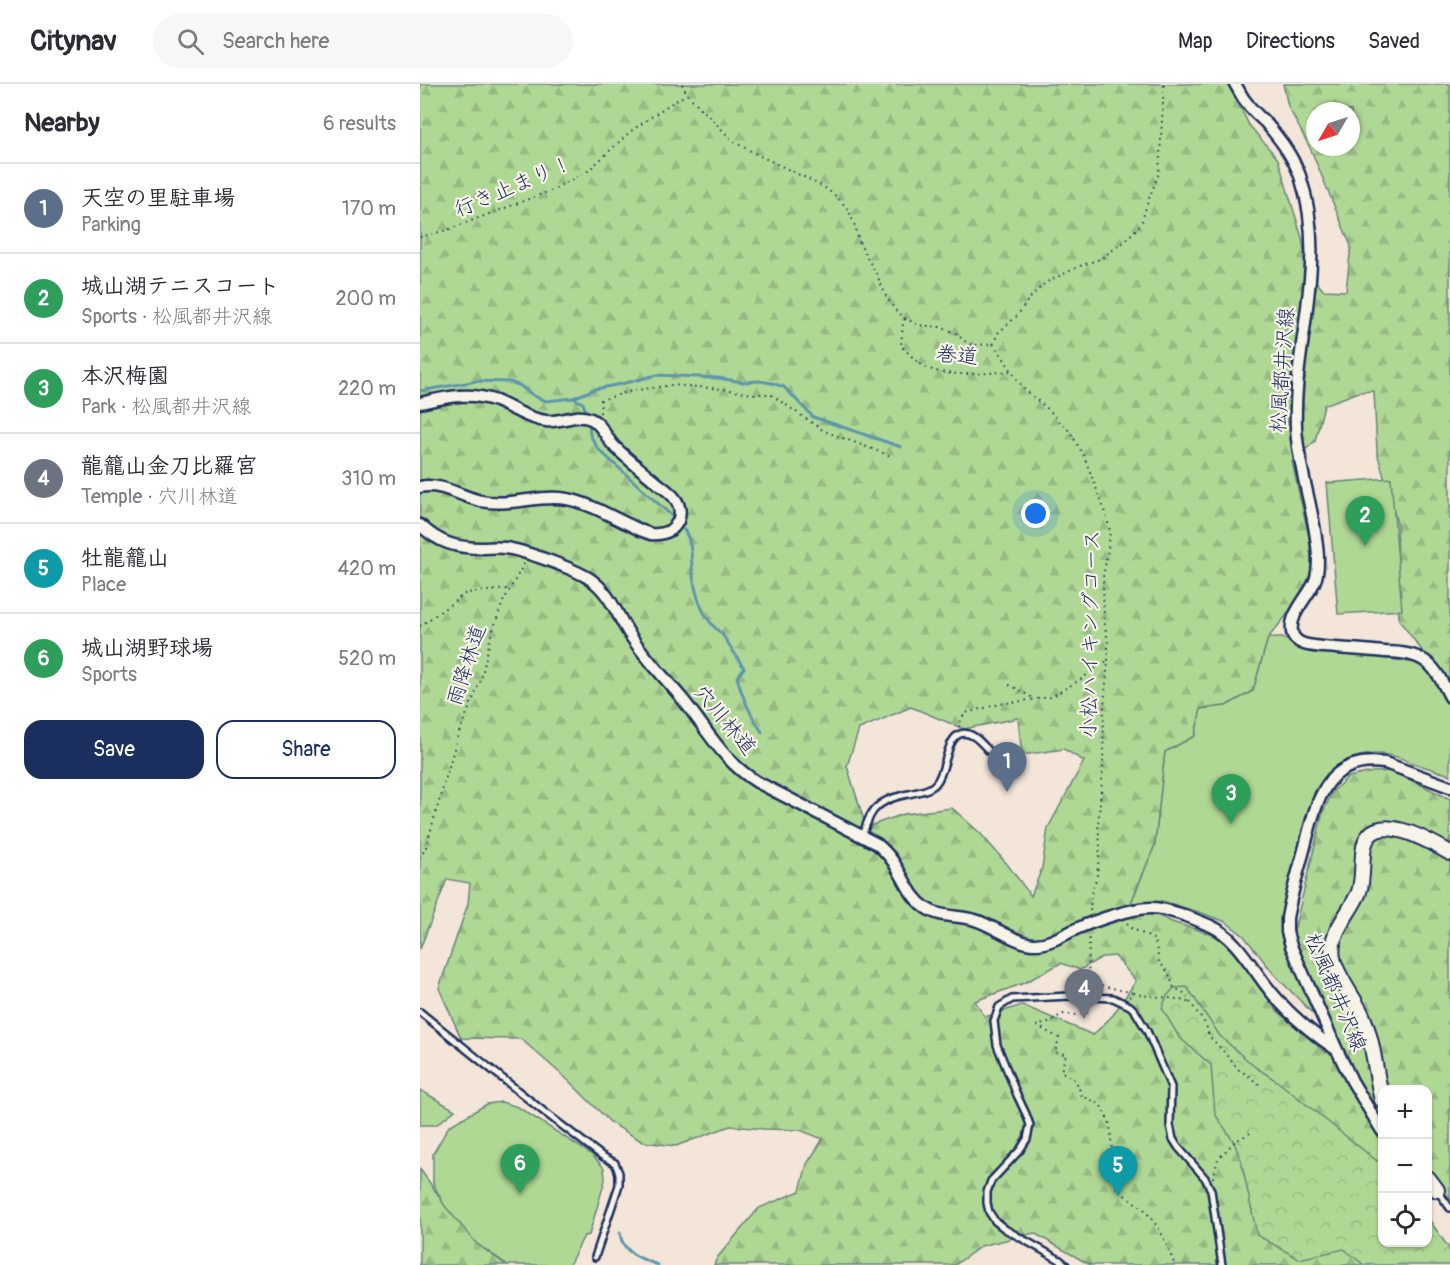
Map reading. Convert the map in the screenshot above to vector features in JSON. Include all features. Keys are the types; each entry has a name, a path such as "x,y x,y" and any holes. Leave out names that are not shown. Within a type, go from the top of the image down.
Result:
{"street":[{"name":"松風都井沢線","path":"1235,84 1247,103 1292,157 1308,204 1312,235 1312,264 1299,377 1296,428 1299,456 1316,540 1317,574 1314,584 1292,623 1292,633 1295,639 1304,644 1399,652 1424,660 1434,668 1450,697"},
{"path":"420,403 452,396 478,396 494,400 536,419 549,421 574,416 594,420 621,453 676,498 680,512 679,519 670,530 663,534 654,534 587,505 567,499 549,498 494,503 466,497 435,486 420,487"},
{"name":"穴川林道","path":"420,525 436,539 460,547 504,548 530,555 590,579 606,595 632,638 715,744 738,768 757,782 877,844 897,867 907,888 926,908 941,914 983,922 1031,945 1047,942 1089,924"},
{"name":"松風都井沢線","path":"1378,1123 1352,1081 1296,959 1287,932 1290,902 1315,807 1328,782 1347,767 1358,762 1385,763 1450,787"},
{"name":"松風都井沢線","path":"1380,1085 1362,1016 1333,960 1332,947 1335,935 1359,891 1363,873 1364,846 1368,836 1378,829 1402,830 1450,853"},
{"path":"1089,924 1119,914 1152,908 1166,910 1214,927 1234,942 1274,996 1312,1034 1337,1050"},
{"path":"1432,1184 1437,1191"}],"lane":[{"path":"862,835 872,813 878,806 896,796 928,789 936,783 942,773 951,743 956,736 961,734 977,738 990,752"},
{"path":"1066,1265 1005,1228 989,1212 987,1192 991,1181 1020,1150 1027,1139 1030,1125 997,1045 994,1021 999,1007 1012,999 1088,996 1113,998 1135,1011 1144,1025 1168,1078 1172,1095 1170,1125 1173,1139 1204,1178 1210,1190 1222,1265"},
{"path":"420,1012 543,1111 602,1156 615,1163 619,1173 619,1185 595,1257"},
{"path":"1437,1191 1450,1208"}],"path":[{"path":"682,84 687,94 734,142 825,188 837,197 848,209 859,241 895,310 918,325 948,329 972,345 993,344 998,333 1017,316 1028,300 1045,284 1080,266 1100,259 1141,224 1159,173 1164,84"},
{"name":"行き止まり！","path":"420,237 447,230 550,191 588,171 631,131 667,105 687,94"},
{"name":"巻道","path":"905,318 901,346 923,367 963,374 1011,371"},
{"name":"小松ハイキングコース","path":"993,344 1026,390 1070,432 1084,456 1110,531 1103,577 1108,662 1098,825 1099,856 1097,876 1091,895 1089,924 1087,1013 1062,1014 1050,1022 1037,1026 1059,1038 1055,1053 1066,1054 1061,1071 1076,1081 1082,1095 1100,1104 1110,1124 1117,1178 1116,1189 1144,1209 1160,1230 1175,1265"},
{"path":"600,426 601,400 631,391 672,385 722,389 752,394 770,394 824,431 891,456"},
{"name":"雨降林道","path":"420,858 426,847 458,735 481,680 491,634 503,602 530,555"},
{"path":"420,626 466,593 510,589"},
{"path":"961,734 958,724 965,713 1000,704 1051,697 1083,678 1099,665 1108,662"},
{"path":"1009,685 1037,700"},
{"path":"1119,914 1131,928 1155,939 1160,962 1168,972 1174,988 1183,992 1206,1025 1209,1036 1239,1070 1262,1087"},
{"path":"1119,1000 1134,993 1145,996 1167,996 1190,1003"},
{"path":"1210,1190 1218,1159 1234,1142 1252,1132"}],"green space":[{"path":"420,84 1229,84 1249,125 1278,159 1302,238 1307,270 1323,290 1346,291 1351,246 1314,156 1360,156 1360,102 1306,102 1306,140 1288,106 1283,84 1450,84 1450,688 1399,620 1397,523 1377,452 1374,391 1359,392 1324,405 1315,441 1292,462 1309,537 1312,579 1299,600 1268,638 1253,691 1226,706 1201,709 1195,736 1165,752 1155,845 1131,903 1172,922 1227,939 1277,1011 1326,1053 1341,1045 1292,939 1323,812 1333,791 1348,777 1392,771 1450,799 1450,1199 1432,1173 1432,1085 1378,1085 1378,1184 1345,1244 1369,1265 1090,1265 1034,1233 981,1246 955,1265 714,1265 717,1258 759,1208 800,1191 807,1164 823,1139 800,1130 730,1126 676,1146 643,1142 611,1123 569,1081 521,1039 461,1038 439,988 468,904 470,883 447,879 420,949","holes":["911,707 964,729 1018,718 1022,755 1064,749 1084,761 1048,828 1042,868 1031,896 980,833 952,808 904,814 866,827 847,766 859,729","1115,956 1136,981 1113,1015 1093,1035 1022,1005 985,1017 975,1001 1024,983 1061,963 1080,970 1102,957"]},
{"path":"1391,478 1402,610 1338,614 1327,483"},
{"path":"1268,638 1282,638 1305,647 1417,663 1432,672 1450,702 1450,775 1393,756 1365,755 1336,768 1320,783 1314,793 1281,917 1281,933 1285,947 1321,1022 1274,974 1244,936 1226,922 1162,901 1131,903 1155,845 1165,752 1195,736 1201,709 1226,706 1253,691"},
{"path":"1187,987 1220,1036 1255,1067 1277,1081 1378,1160 1378,1247 1432,1247 1432,1224 1450,1250 1450,1265 1364,1265 1344,1249 1299,1259 1257,1235 1241,1160 1234,1142 1215,1114 1211,1065 1179,1037 1162,1008 1167,996 1174,988"},
{"path":"420,1090 455,1110 436,1125 420,1125"},
{"path":"501,1102 518,1107 591,1154 604,1168 605,1180 589,1235 584,1236 569,1265 508,1265 476,1243 444,1205 433,1183 433,1154 449,1126 487,1104"},
{"path":"420,1169 441,1199 484,1249 506,1265 420,1265"}],"waterway":[{"path":"573,398 595,389 657,375 718,378 743,382 759,381 784,387 813,417 901,447"},
{"path":"420,391 477,381 509,382 519,385 534,396 546,401 573,398 583,403 587,416"},
{"path":"589,422 590,435 598,449 673,517"},
{"path":"684,530 690,543 693,576 700,604 744,668 737,677 744,699 762,732"},
{"path":"620,1233 624,1246 628,1250 639,1258 658,1265"}],"place":[{"name":"城山湖テニスコート","path":"1365,546"},
{"name":"天空の里駐車場","path":"1007,792"},
{"name":"本沢梅園","path":"1231,824"},
{"name":"龍籠山金刀比羅宮","path":"1084,1019"},
{"name":"城山湖野球場","path":"520,1194"},
{"name":"牡龍籠山","path":"1118,1196"}]}
